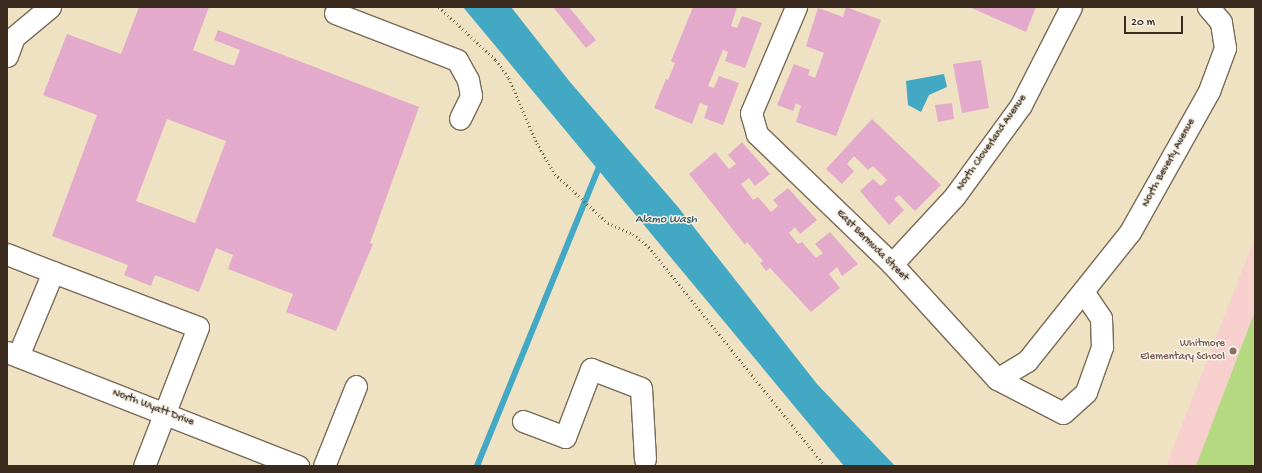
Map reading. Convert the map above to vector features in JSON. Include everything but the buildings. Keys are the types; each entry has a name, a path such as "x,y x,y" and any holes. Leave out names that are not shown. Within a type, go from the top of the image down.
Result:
{"street":[{"path":"7,56 14,37 50,7"},
{"name":"East Bermuda Street","path":"796,7 750,113 757,134 892,264 997,379"},
{"name":"North Cloverland Avenue","path":"892,264 954,197 1021,105 1071,7"},
{"path":"335,13 457,60 468,80 471,96 460,119"},
{"name":"North Beverly Avenue","path":"997,379 1027,361 1084,293 1130,232 1209,91 1225,48 1215,14"},
{"path":"7,254 198,327 144,466"},
{"path":"12,354 53,272"},
{"path":"997,379 1062,413 1086,392 1102,347 1101,318 1084,293"},
{"name":"North Wyatt Drive","path":"12,354 298,466"},
{"path":"522,420 565,437 591,369 641,388 645,458"},
{"path":"324,466 356,386"}],"path":[{"path":"439,7 496,60 509,78 537,143 555,174 594,212 648,248 825,466"}],"shaded area":[{"name":"Whitmore Elementary School","path":"1255,237 1255,466 1166,466"}],"green space":[{"path":"1255,311 1255,466 1196,466"}],"water":[{"name":"Alamo Wash","path":"463,7 511,7 570,82 678,207 817,384 895,466 844,466"},
{"path":"944,74 947,87 929,95 921,112 908,105 906,81"}],"waterway":[{"path":"477,466 601,162"}],"place":[{"name":"Whitmore Elementary School","path":"1233,351"}]}
